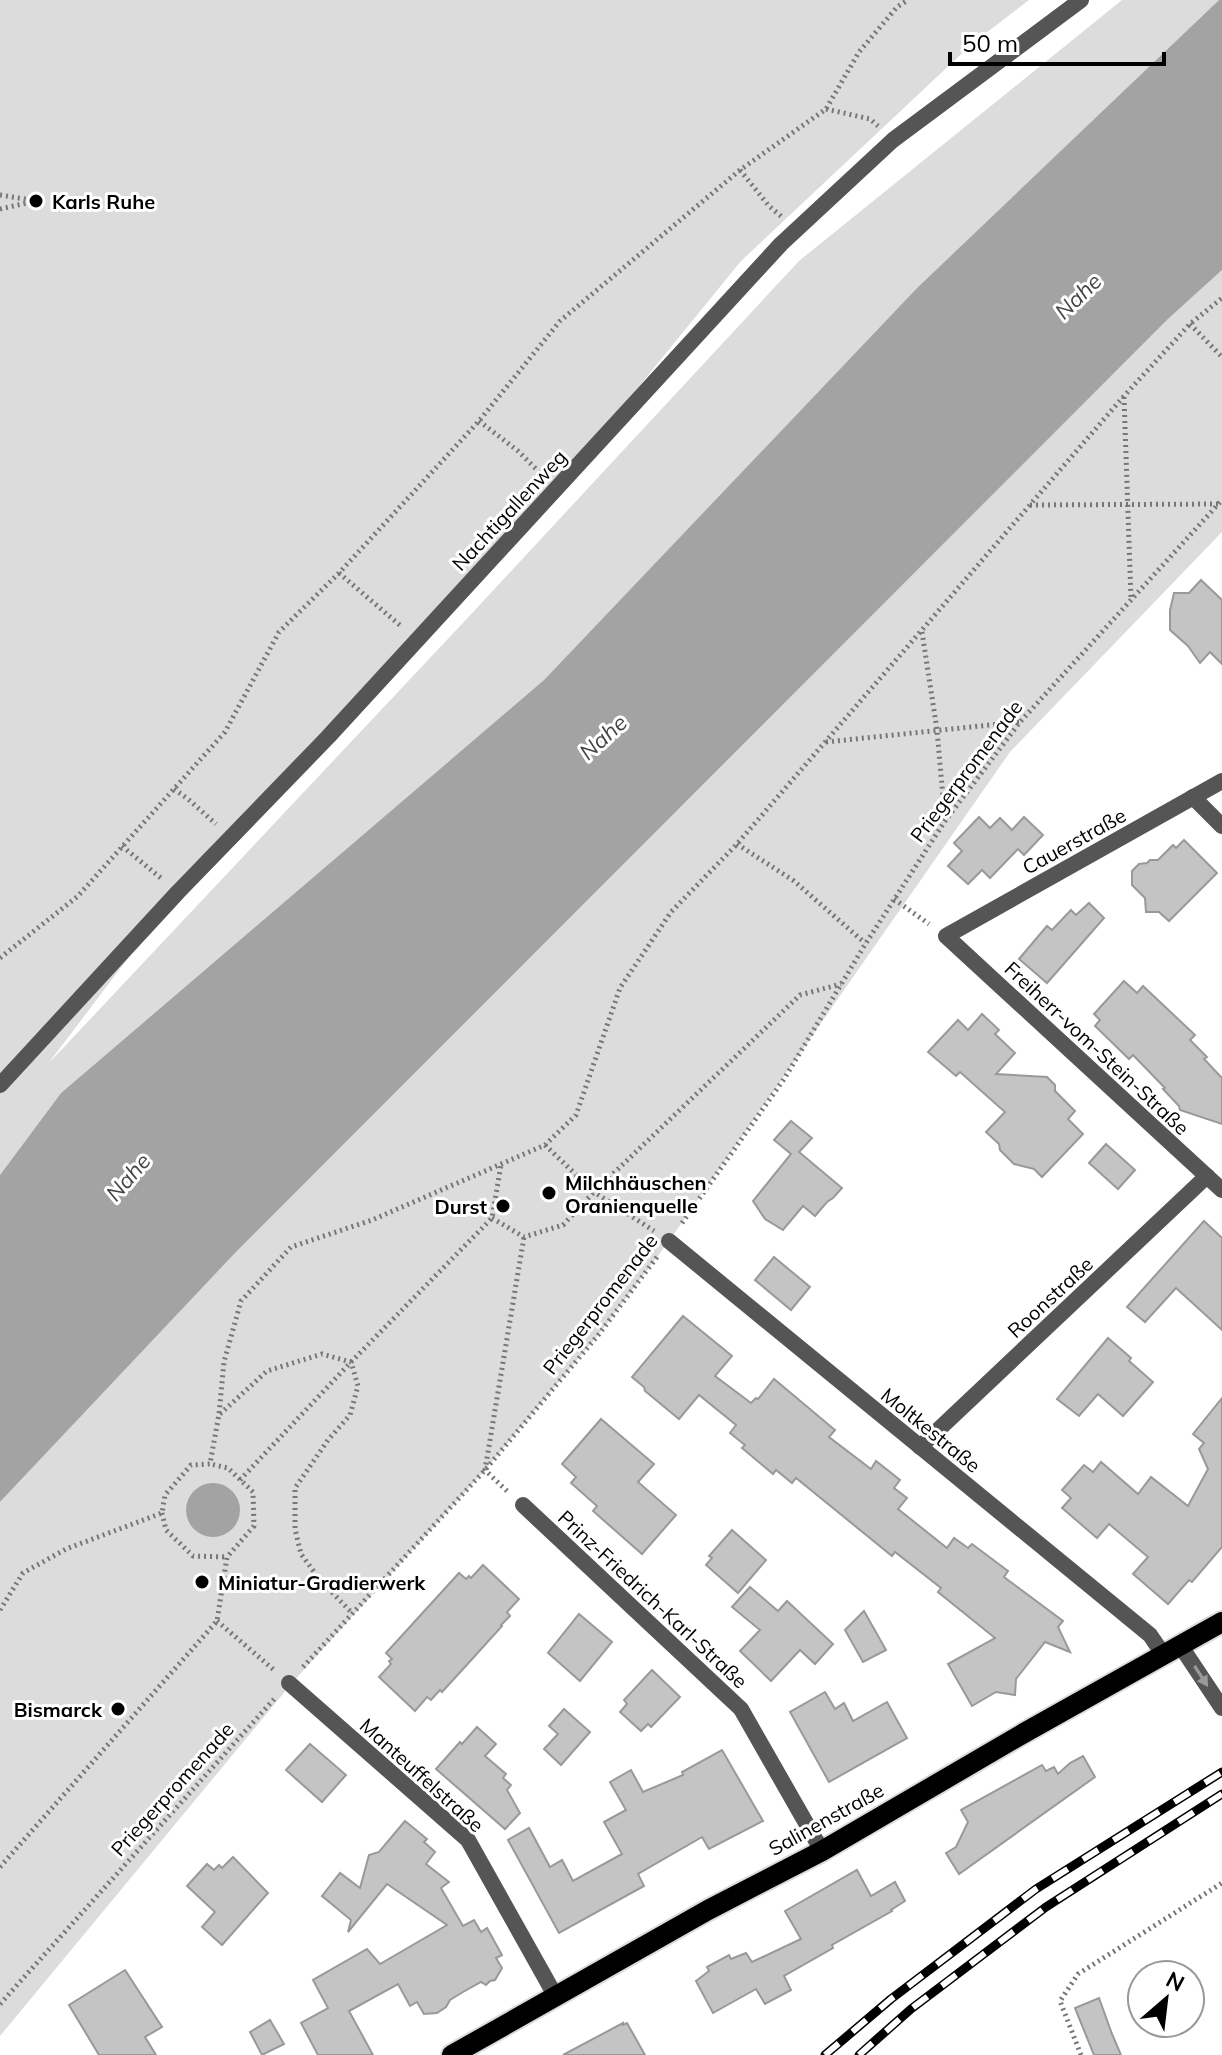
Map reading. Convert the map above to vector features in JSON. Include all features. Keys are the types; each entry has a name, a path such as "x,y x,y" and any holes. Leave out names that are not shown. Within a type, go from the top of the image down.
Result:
{"main road":[{"name":"Salinenstraße","path":"452,2055 708,1910 822,1851 1222,1622"}],"street":[{"name":"Nachtigallenweg","path":"0,1085 178,892 328,737 781,244 893,140 1081,0"},
{"name":"Cauerstraße","path":"946,936 1222,781"},
{"path":"1193,797 1222,826"},
{"name":"Freiherr-vom-Stein-Straße","path":"946,936 1222,1190"},
{"name":"Roonstraße","path":"920,1447 1207,1176"},
{"name":"Moltkestraße","path":"669,1241 1150,1635 1172,1649 1222,1708"},
{"name":"Prinz-Friedrich-Karl-Straße","path":"523,1505 741,1709 822,1851"},
{"name":"Manteuffelstraße","path":"289,1683 468,1840 556,1997"}],"path":[{"path":"0,958 78,896 225,732 279,632 339,573 479,421 560,321 740,170 826,109 859,52 897,7 908,0"},
{"path":"826,109 870,119 893,140"},
{"path":"740,170 769,206 787,222"},
{"path":"0,195 36,201 0,209"},
{"path":"210,1464 224,1362 241,1301 291,1247 372,1220 545,1145 576,1115 620,988 671,912 737,844 1124,396 1190,324 1222,298"},
{"path":"1190,324 1222,357"},
{"path":"1124,396 1131,600"},
{"path":"479,421 532,466"},
{"path":"1029,505 1220,502"},
{"name":"Priegerpromenade","path":"0,2004 485,1470 599,1334 784,1079 866,943 945,821 1020,722 1220,502"},
{"path":"339,573 398,623"},
{"path":"922,631 937,730 945,821"},
{"path":"825,743 1020,722"},
{"path":"174,789 211,819"},
{"path":"737,844 794,881 866,943"},
{"path":"122,846 160,878"},
{"path":"894,899 946,936"},
{"path":"492,1218 524,1237 563,1225 800,995 841,984"},
{"path":"545,1145 594,1192 669,1241"},
{"path":"240,1480 492,1218 501,1164"},
{"path":"523,1505 485,1470 524,1237"},
{"path":"219,1414 267,1371 322,1354 351,1362"},
{"path":"351,1362 358,1386 350,1415 328,1440 295,1488 295,1529 301,1554 320,1580 352,1613"},
{"path":"0,1867 217,1621 227,1557 254,1526 253,1492 228,1468 210,1464 191,1465 165,1495 162,1513 166,1530 193,1556 227,1557"},
{"path":"0,1610 23,1573 66,1549 162,1513"},
{"path":"217,1621 289,1683"},
{"path":"1081,2055 1060,2001 1078,1974 1222,1883"}],"shaded area":[{"path":"0,0 1029,0 973,43 741,261 557,487 178,892 48,1064 799,261 1122,0 1219,0 917,288 544,680 61,1093 0,1175"},
{"path":"1222,270 1222,532 1010,752 669,1241 599,1334 485,1470 292,1683 0,2036 0,1502 236,1252 1168,319"}],"water":[{"name":"Nahe","path":"1222,0 1222,270 1168,319 236,1252 0,1502 0,1175 61,1093 544,680 917,288"},
{"path":"213,1483 232,1491 240,1510 232,1529 213,1537 194,1529 186,1510 194,1491"}],"building":[{"path":"1201,580 1222,600 1222,664 1210,652 1200,663 1188,646 1170,630 1174,593 1189,593"},
{"path":"979,817 990,828 1000,818 1012,830 1024,817 1043,835 1024,855 1018,849 990,878 982,870 968,884 948,866 962,851 954,843"},
{"path":"1184,840 1217,873 1169,921 1159,912 1146,912 1145,898 1132,885 1132,871 1139,864 1158,860 1173,845 1176,848"},
{"path":"1089,903 1104,918 1047,983 1019,959 1047,926 1052,930 1071,910 1076,915"},
{"path":"1124,981 1137,993 1143,986 1195,1035 1190,1040 1222,1078 1222,1124 1180,1110 1165,1088 1133,1055 1129,1059 1095,1026 1100,1020 1094,1014"},
{"path":"982,1014 999,1030 995,1034 1015,1053 996,1074 1047,1077 1055,1085 1055,1091 1075,1111 1068,1119 1083,1134 1042,1177 1034,1169 1014,1164 986,1132 1005,1112 960,1072 956,1076 928,1052 958,1020 968,1030"},
{"path":"791,1121 812,1138 799,1152 842,1188 815,1216 803,1206 783,1230 765,1219 753,1201 791,1154 774,1140"},
{"path":"1106,1144 1135,1170 1118,1189 1089,1163"},
{"path":"1204,1221 1222,1238 1222,1330 1176,1288 1145,1322 1127,1307"},
{"path":"774,1257 810,1287 791,1310 755,1280"},
{"path":"683,1316 732,1356 715,1376 751,1403 774,1379 835,1430 829,1437 871,1469 876,1461 900,1480 894,1488 907,1498 898,1509 947,1548 954,1538 968,1548 972,1544 1008,1571 1004,1577 1063,1621 1058,1627 1070,1652 1045,1642 1016,1679 1015,1695 996,1692 972,1706 948,1664 995,1638 938,1592 941,1588 895,1552 892,1556 796,1478 792,1483 776,1470 773,1474 742,1448 745,1445 730,1433 736,1425 699,1395 679,1419 632,1377"},
{"path":"1108,1338 1153,1382 1123,1416 1098,1394 1079,1416 1057,1399"},
{"path":"1222,1398 1222,1547 1168,1604 1133,1574 1148,1557 1109,1524 1097,1538 1062,1508 1071,1498 1062,1490 1084,1465 1093,1472 1101,1462 1138,1494 1151,1477 1188,1506 1208,1469 1199,1449 1204,1443 1193,1434"},
{"path":"601,1419 654,1464 638,1482 676,1515 642,1554 593,1511 597,1506 571,1483 576,1477 562,1464"},
{"path":"732,1530 766,1560 738,1593 706,1565 712,1558 709,1556"},
{"path":"483,1565 519,1599 507,1612 510,1616 502,1626 442,1692 440,1690 431,1700 427,1697 415,1711 379,1677 391,1664 389,1661 392,1659 386,1653 459,1573 466,1579 471,1578"},
{"path":"750,1587 778,1611 787,1601 833,1644 815,1664 800,1650 771,1681 740,1651 760,1630 732,1607"},
{"path":"864,1611 886,1650 863,1662 845,1630"},
{"path":"579,1614 612,1642 580,1681 548,1653"},
{"path":"652,1670 680,1697 651,1727 648,1724 641,1731 620,1712 627,1704 624,1700"},
{"path":"825,1692 835,1709 844,1703 853,1721 887,1702 907,1738 829,1782 790,1712"},
{"path":"564,1709 590,1732 561,1765 544,1749 558,1734 549,1726"},
{"path":"477,1727 496,1744 485,1756 506,1774 503,1778 511,1785 507,1790 520,1813 505,1829 436,1769"},
{"path":"310,1744 346,1775 322,1802 286,1770"},
{"path":"722,1750 763,1821 709,1849 702,1837 638,1874 644,1886 559,1933 508,1840 529,1828 550,1867 562,1860 573,1881 622,1854 604,1822 626,1810 610,1782 631,1770 643,1792 683,1775 682,1772"},
{"path":"1083,1756 1095,1777 959,1874 946,1853 956,1847 968,1822 961,1810 1042,1765 1046,1771 1054,1767 1058,1774"},
{"path":"405,1821 427,1839 424,1842 435,1852 426,1864 449,1882 441,1888 463,1926 474,1920 481,1932 487,1928 502,1955 496,1958 502,1968 495,1980 486,1985 481,1982 463,1992 437,2013 424,2014 417,2002 410,2006 398,1984 349,2011 373,2055 318,2055 301,2023 328,2008 313,1980 367,1949 380,1964 447,1925 387,1884 348,1932 351,1920 322,1896 340,1873 360,1888 369,1855 379,1852"},
{"path":"233,1857 268,1893 222,1945 202,1927 215,1912 187,1886 207,1864 214,1870 219,1865 222,1868"},
{"path":"857,1870 871,1896 895,1882 905,1901 784,1976 791,1990 765,2004 756,1989 713,2013 696,1981 709,1971 707,1967 729,1955 731,1959 746,1953 752,1962 801,1939 785,1911"},
{"path":"125,1970 162,2027 145,2037 156,2055 99,2055 69,2005"},
{"path":"1099,1998 1121,2055 1094,2055 1075,2008"},
{"path":"270,2020 284,2044 262,2055 250,2032"},
{"path":"627,2023 645,2055 563,2055"}],"railway":[{"path":"825,2055 891,1999 1036,1889 1222,1772"},
{"path":"859,2055 911,2009 1046,1907 1222,1794"}],"place":[{"name":"Karls Ruhe","path":"36,201"},
{"name":"Milchhäuschen Oranienquelle","path":"549,1193"},
{"name":"Durst","path":"503,1206"},
{"name":"Miniatur-Gradierwerk","path":"202,1582"},
{"name":"Bismarck","path":"118,1709"}]}
